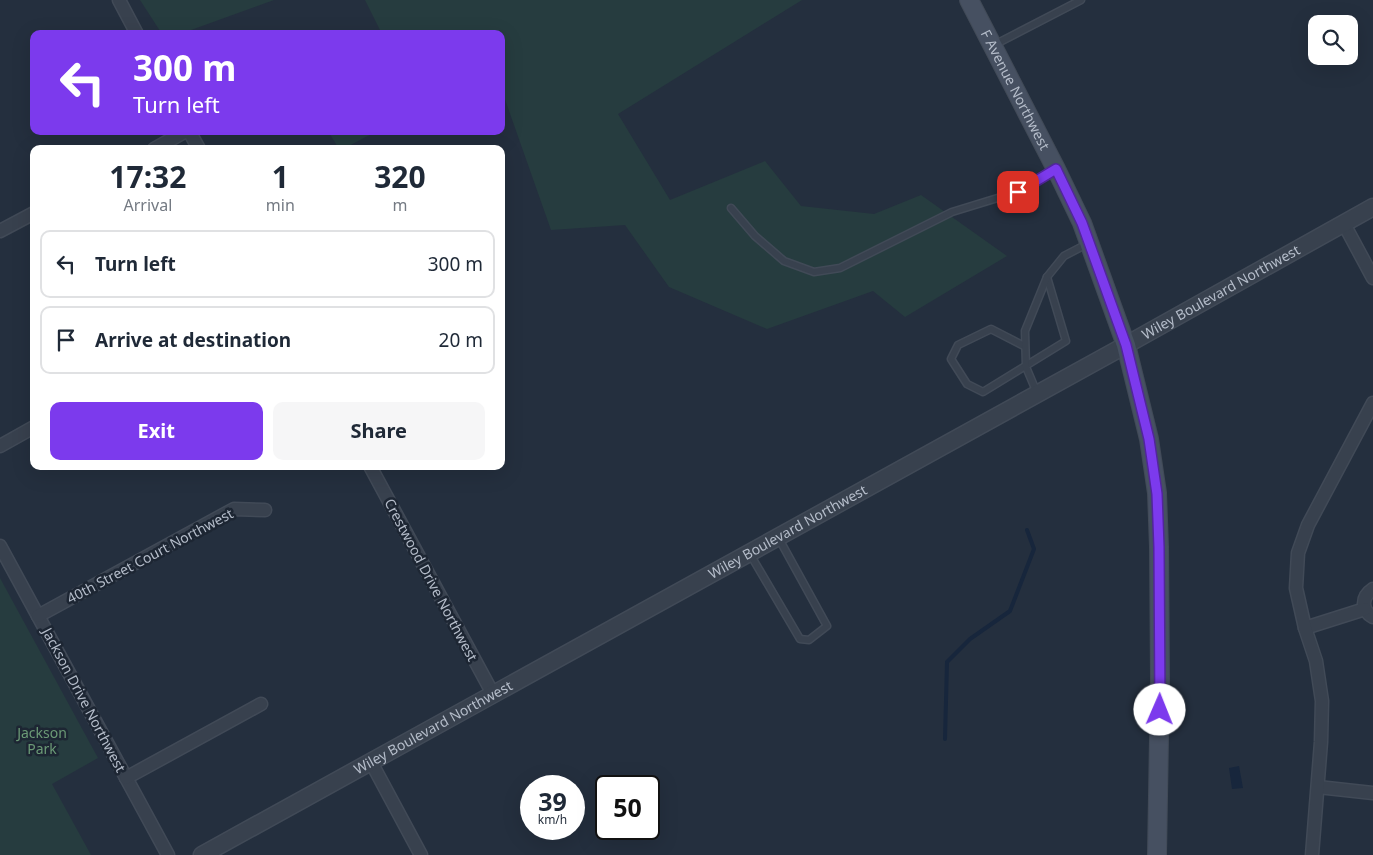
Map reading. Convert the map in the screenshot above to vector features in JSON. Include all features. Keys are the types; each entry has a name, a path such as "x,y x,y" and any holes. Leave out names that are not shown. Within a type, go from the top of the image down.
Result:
{"main road":[{"name":"F Avenue Northwest","path":"969,0 1082,223 1126,345 1149,439 1157,494 1159,547 1160,660 1157,855"}],"street":[{"path":"118,0 135,30"},
{"path":"162,145 180,135"},
{"name":"Wiley Boulevard Northwest","path":"202,855 1373,207"},
{"path":"0,232 30,215"},
{"path":"1344,224 1373,278"},
{"path":"1312,855 1321,742 1322,701 1316,661 1305,628 1296,588 1298,553 1308,525 1373,403"},
{"path":"0,446 30,429"},
{"name":"Crestwood Drive Northwest","path":"372,470 493,694"},
{"name":"40th Street Court Northwest","path":"38,616 234,509 265,510"},
{"name":"Jackson Drive Northwest","path":"0,546 168,855"},
{"path":"1305,628 1369,613 1364,600 1366,595 1373,589"},
{"path":"126,778 261,704"},
{"path":"371,762 421,855"},
{"path":"1318,787 1373,793"}],"lane":[{"path":"993,46 1081,0"},
{"path":"731,208 755,236 784,261 814,272 840,268 952,212 1018,192 1056,169"},
{"path":"1037,394 1026,367 1025,331 1047,277 1064,256 1090,243"},
{"path":"1024,346 991,329 958,345 951,358 967,384 983,392 1066,341 1047,277"},
{"path":"750,552 800,638 809,640 827,626 778,537"}],"green space":[{"path":"140,0 274,0 191,30 159,30"},
{"path":"365,0 802,0 618,114 670,200 765,161 801,206 874,214 921,195 1007,256 905,317 873,291 767,329 669,287 625,225 551,230 505,99 505,30 380,30"},
{"path":"330,135 369,135 351,145 337,145"},
{"name":"Jackson Park","path":"0,578 98,758 52,784 91,855 0,855"}],"water":[{"path":"1239,766 1243,788 1232,789 1229,768"}],"waterway":[{"path":"945,739 947,662 970,639 1010,611 1034,549 1027,530"}],"route":[{"path":"1018,192 1056,169 1082,223 1126,345 1149,439 1157,494 1160,710"}]}
